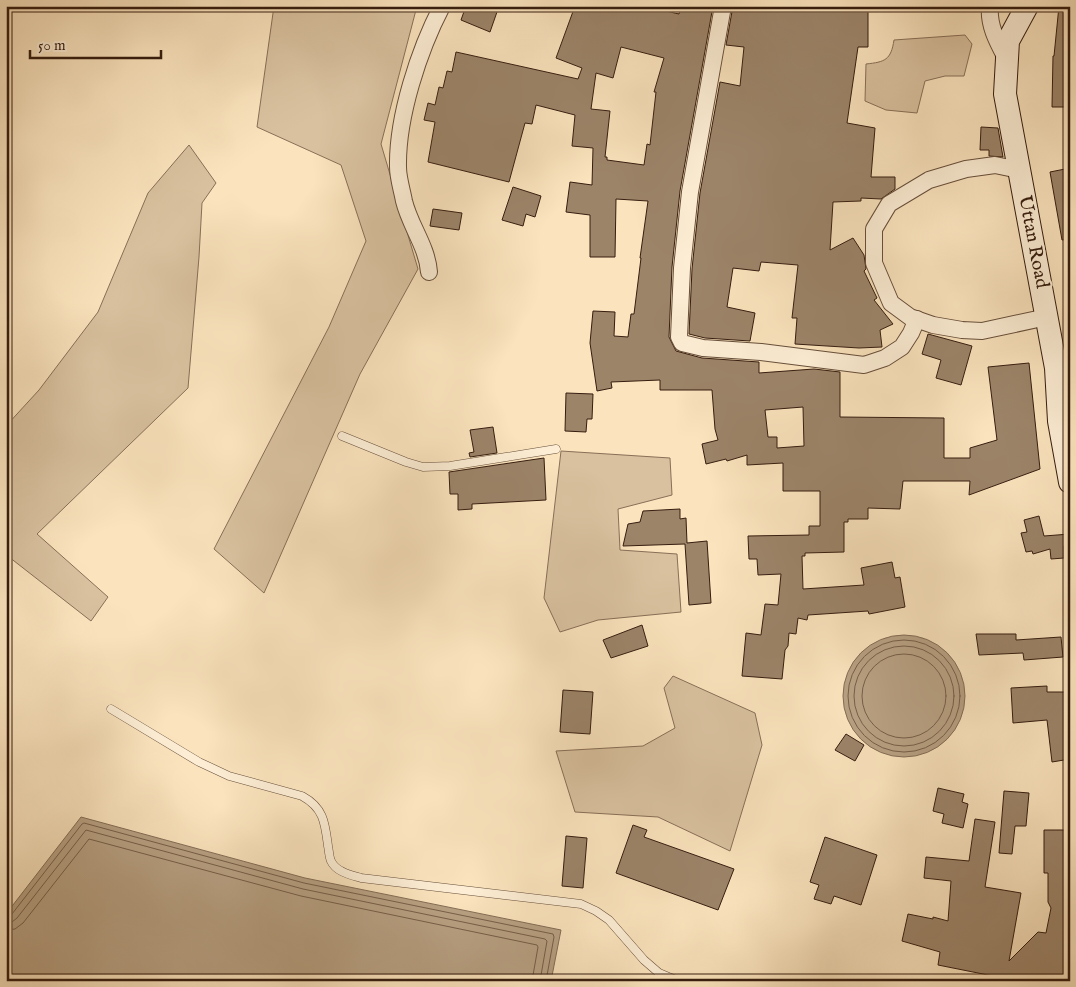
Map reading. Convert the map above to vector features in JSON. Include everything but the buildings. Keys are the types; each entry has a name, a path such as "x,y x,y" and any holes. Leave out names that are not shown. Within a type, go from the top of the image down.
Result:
{"main road":[{"name":"Uttan Road","path":"1027,6 1008,41 1005,94 1056,368 1059,421 1070,482"}],"street":[{"path":"430,272 428,259 405,203 398,168 401,127 413,80 435,19 442,6"},
{"path":"723,6 690,192 682,268 678,337 682,343 703,348 761,352 864,365 885,358 902,346 911,333 917,319"},
{"path":"990,6 989,14 993,34 1007,61"},
{"path":"1019,170 995,165 966,169 929,180 889,204 874,229 874,263 891,303 910,317 962,330 982,331 1047,317"}],"lane":[{"path":"342,436 406,462 423,466 450,466 556,449"},
{"path":"111,709 199,762 229,776 302,796 312,802 319,810 323,820 330,861 348,875 581,904 609,920 644,960 659,973 678,981"}],"shaded area":[{"path":"274,6 417,6 381,144 418,269 360,374 264,593 214,549 329,327 366,241 341,165 257,127"},
{"path":"965,35 972,44 964,76 945,76 925,81 917,113 886,110 865,101 866,64 886,59 891,52 894,40"},
{"path":"189,145 216,183 202,203 188,388 37,534 108,597 91,621 9,557 6,560 6,426 39,390 98,312 148,193"},
{"path":"561,451 670,458 672,495 618,509 620,550 677,554 681,612 598,620 560,632 544,598"},
{"path":"673,676 755,713 762,745 730,851 658,817 575,812 556,751 643,746 675,728 664,688"}],"water":[{"path":"904,635 916,636 927,640 938,645 947,653 955,662 960,673 964,684 964,708 960,719 955,730 947,739 938,747 927,752 916,756 904,757 892,756 881,752 870,747 861,739 853,730 848,719 844,708 843,696 844,684 848,673 853,662 861,653 870,645 881,640 892,636"},
{"path":"81,817 305,878 561,930 551,981 6,981 6,914"}]}
